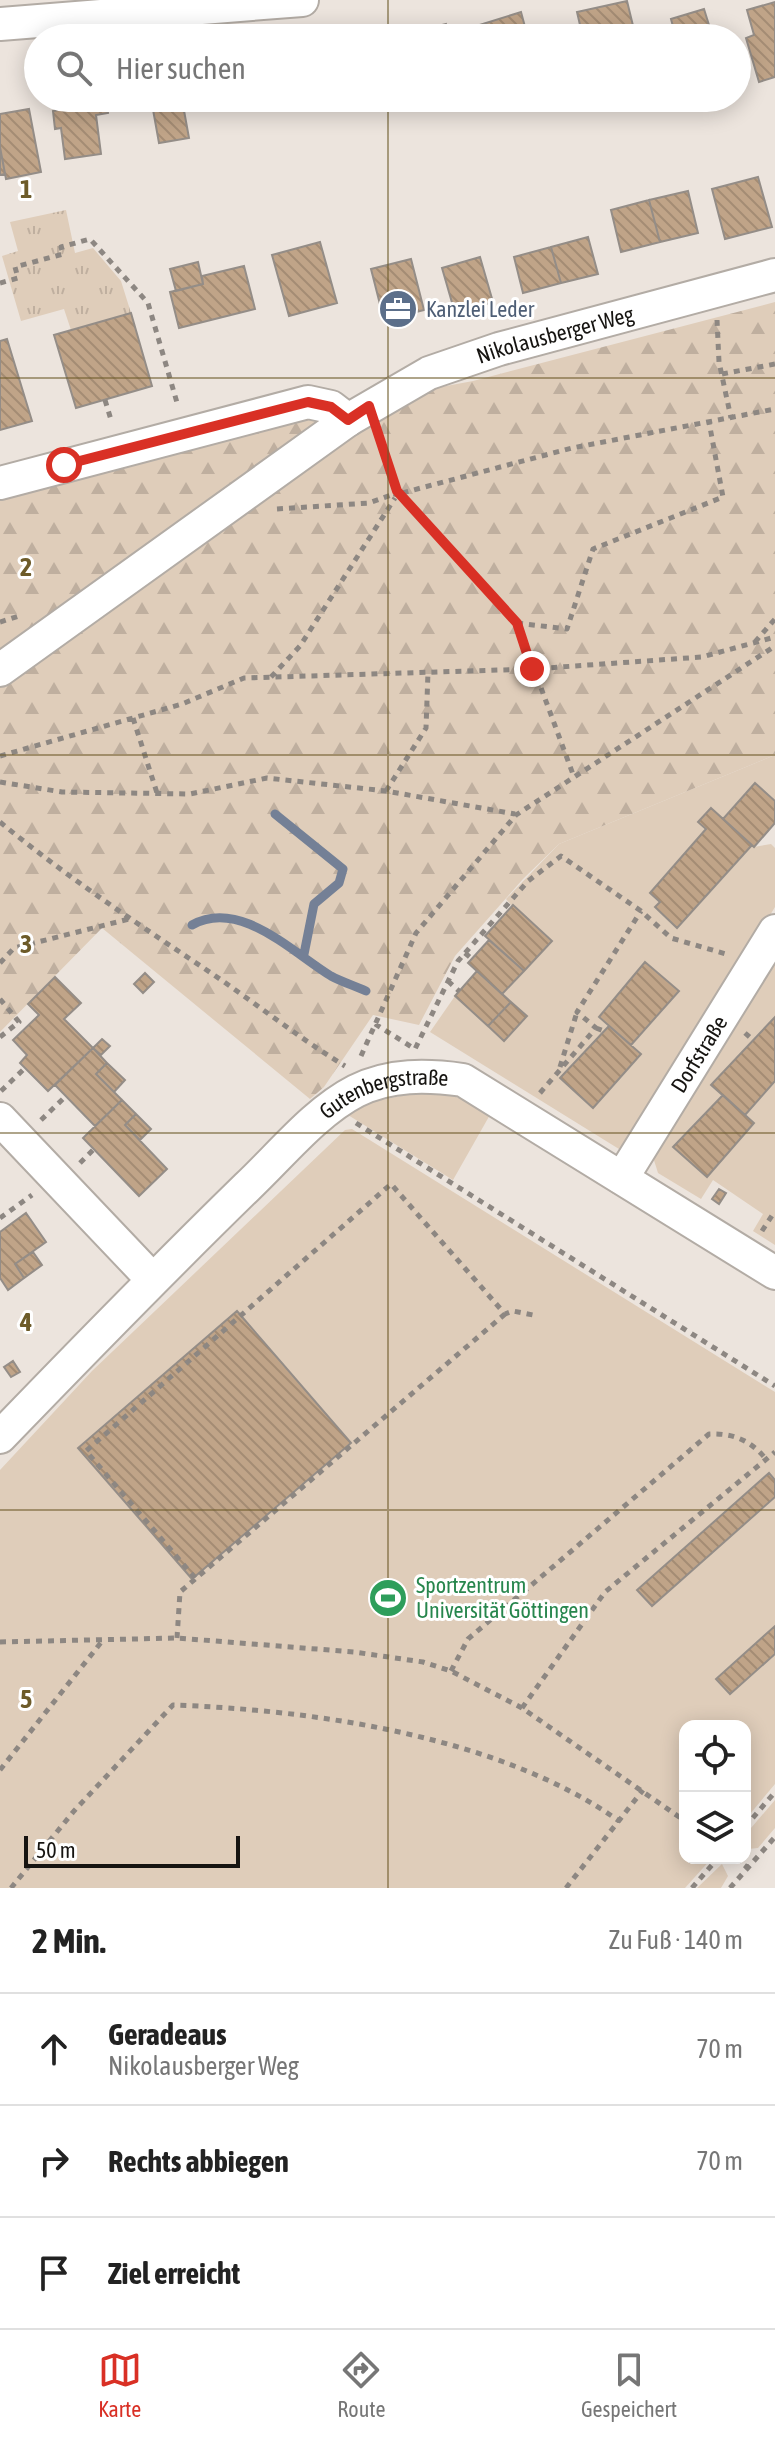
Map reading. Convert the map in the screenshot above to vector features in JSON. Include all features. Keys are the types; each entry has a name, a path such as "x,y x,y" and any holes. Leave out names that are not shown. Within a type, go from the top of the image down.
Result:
{"street":[{"path":"0,24 77,9 302,0"},
{"name":"Nikolausberger Weg","path":"0,670 358,413 429,373 499,349 775,275"},
{"path":"0,483 308,402 358,413"},
{"name":"Dorfstraße","path":"622,1178 775,931"},
{"name":"Gutenbergstraße","path":"0,1437 152,1279 347,1090 396,1079 435,1076 463,1080 775,1273"},
{"path":"0,1119 152,1279"}],"path":[{"path":"0,283 18,278 15,267 63,254 61,247 90,239 148,303 186,434"},
{"path":"715,291 722,374 731,418"},
{"path":"722,374 775,364"},
{"path":"274,509 369,503 572,448 775,409"},
{"path":"358,413 398,495 517,623 574,777"},
{"path":"517,623 567,629 593,549 723,497 708,422"},
{"path":"271,677 300,646 398,495"},
{"path":"755,642 775,619"},
{"path":"0,756 182,704 244,678 532,669 702,657 775,637"},
{"path":"347,1090 416,933 516,815 775,646"},
{"path":"386,791 426,728 428,672"},
{"path":"133,718 158,793"},
{"path":"0,782 62,792 190,794 267,778 386,791 516,815"},
{"path":"0,822 69,878 217,977 294,1035 347,1090 775,1386"},
{"path":"375,1024 415,1049 465,953 528,881 561,856 641,911 671,938 752,964"},
{"path":"558,1072 577,1012 641,911"},
{"path":"0,963 14,948 130,919"},
{"path":"465,953 472,959"},
{"path":"448,981 459,991"},
{"path":"0,999 19,1022 0,1037"},
{"path":"577,1012 604,1031"},
{"path":"513,1111 534,1101 596,1028"},
{"path":"0,1092 25,1068"},
{"path":"195,1578 86,1451 391,1184 505,1314"},
{"path":"177,1638 180,1592 195,1578 505,1314 521,1311 533,1315"},
{"path":"451,1671 468,1639 709,1434 727,1433 745,1440 766,1459"},
{"path":"522,1708 605,1592 775,1452"},
{"path":"0,1642 177,1638 354,1652 423,1662 451,1671 522,1708 679,1817"},
{"path":"0,1770 104,1639"},
{"path":"11,1888 74,1811 173,1705 237,1707 323,1718 466,1750 525,1770 595,1804 619,1821"},
{"path":"566,1888 643,1790"},
{"path":"751,1820 775,1792"},
{"path":"730,1888 775,1837"},
{"path":"692,1888 713,1864"},
{"path":"743,1864 748,1868"}],"green space":[{"path":"66,210 75,253 93,248 121,281 131,313 71,330 64,309 21,321 2,256 18,251 10,222"},
{"path":"775,302 775,755 559,844 523,879 455,956 419,1025 373,1015 324,1087 310,1099 102,928 0,1032 0,498 295,414 473,381"},
{"path":"775,755 775,801 754,847 771,844 775,848 775,907 627,1148 619,1149 430,1032 455,996 488,1026 510,1002 468,963 489,940 485,936 512,906 506,899 559,844"},
{"path":"775,957 775,1245 753,1231 763,1214 713,1180 701,1199 658,1173 653,1157"},
{"path":"420,1092 457,1097 491,1113 453,1180 348,1115 367,1103"},
{"name":"Sportzentrum Universität Göttingen","path":"352,1129 775,1392 775,1784 751,1813 751,1720 679,1720 679,1864 707,1864 685,1888 0,1888 0,1470 92,1371 345,1130"},
{"path":"775,1800 775,1828 758,1848 751,1849 751,1828"},
{"path":"722,1864 728,1876 721,1888 697,1888"}],"building":[{"path":"627,1 633,24 580,24 577,12"},
{"path":"775,2 775,77 759,82 751,55 751,36 754,35 747,10"},
{"path":"704,9 709,24 672,24 671,19"},
{"path":"521,12 524,24 483,24"},
{"path":"24,110 30,112 41,172 6,179 0,147 0,114"},
{"path":"53,112 108,112 96,115 101,154 65,159 61,128 55,129"},
{"path":"153,112 184,112 189,138 159,143"},
{"path":"0,147 5,174 0,175"},
{"path":"758,177 772,227 725,239 712,189"},
{"path":"688,191 698,233 660,242 649,200"},
{"path":"649,200 660,242 621,252 611,210"},
{"path":"588,237 598,274 561,283 551,247"},
{"path":"320,242 337,303 289,316 272,255"},
{"path":"551,247 561,283 523,293 514,257"},
{"path":"480,257 493,302 455,313 442,268"},
{"path":"411,259 424,310 384,320 371,269"},
{"path":"198,262 203,284 176,291 170,269"},
{"path":"244,266 255,309 179,328 170,292 203,284 202,276"},
{"path":"131,313 152,386 76,408 54,335"},
{"path":"7,339 32,421 0,430 0,341"},
{"path":"755,783 775,801 775,823 754,847 723,819"},
{"path":"711,808 752,845 677,928 655,907 660,902 650,893 706,829 698,822"},
{"path":"513,905 552,941 524,971 485,936"},
{"path":"489,940 524,971 502,994 468,963"},
{"path":"645,962 679,991 631,1045 599,1017"},
{"path":"477,971 511,1002 488,1026 455,996"},
{"path":"145,973 154,982 143,993 134,984"},
{"path":"55,977 81,1003 64,1019 93,1048 48,1091 20,1063 27,1055 13,1040 39,1015 28,1004"},
{"path":"511,1002 527,1016 504,1041 488,1026"},
{"path":"775,1017 775,1081 745,1115 711,1085"},
{"path":"609,1026 641,1054 593,1108 560,1078"},
{"path":"102,1039 110,1046 101,1055 93,1048"},
{"path":"93,1048 107,1063 96,1074 122,1100 95,1126 55,1085"},
{"path":"107,1063 125,1080 114,1092 96,1074"},
{"path":"723,1095 754,1123 707,1177 673,1147"},
{"path":"122,1100 136,1114 125,1125 167,1169 139,1196 83,1138"},
{"path":"136,1114 151,1129 140,1140 125,1125"},
{"path":"719,1189 726,1193 719,1204 712,1199"},
{"path":"26,1213 46,1242 15,1264 24,1278 8,1290 0,1278 0,1232"},
{"path":"33,1252 42,1265 24,1278 15,1264"},
{"path":"237,1311 351,1443 192,1579 78,1448"},
{"path":"13,1361 20,1372 11,1377 4,1367"},
{"path":"769,1473 775,1480 775,1497 652,1606 637,1590"},
{"path":"775,1626 775,1654 730,1694 716,1679"}],"waterway":[{"path":"275,814 343,869 339,883 314,904 304,954"},
{"path":"192,925 210,918 229,918 247,923 331,976 366,991"}],"place":[{"name":"Kanzlei Leder","path":"398,309"},
{"name":"Sportzentrum Universität Göttingen","path":"388,1598"}],"route":[{"path":"64,465 308,402 331,407 348,420 369,406 397,491 402,493 402,497 477,583 517,623 532,669"}]}
